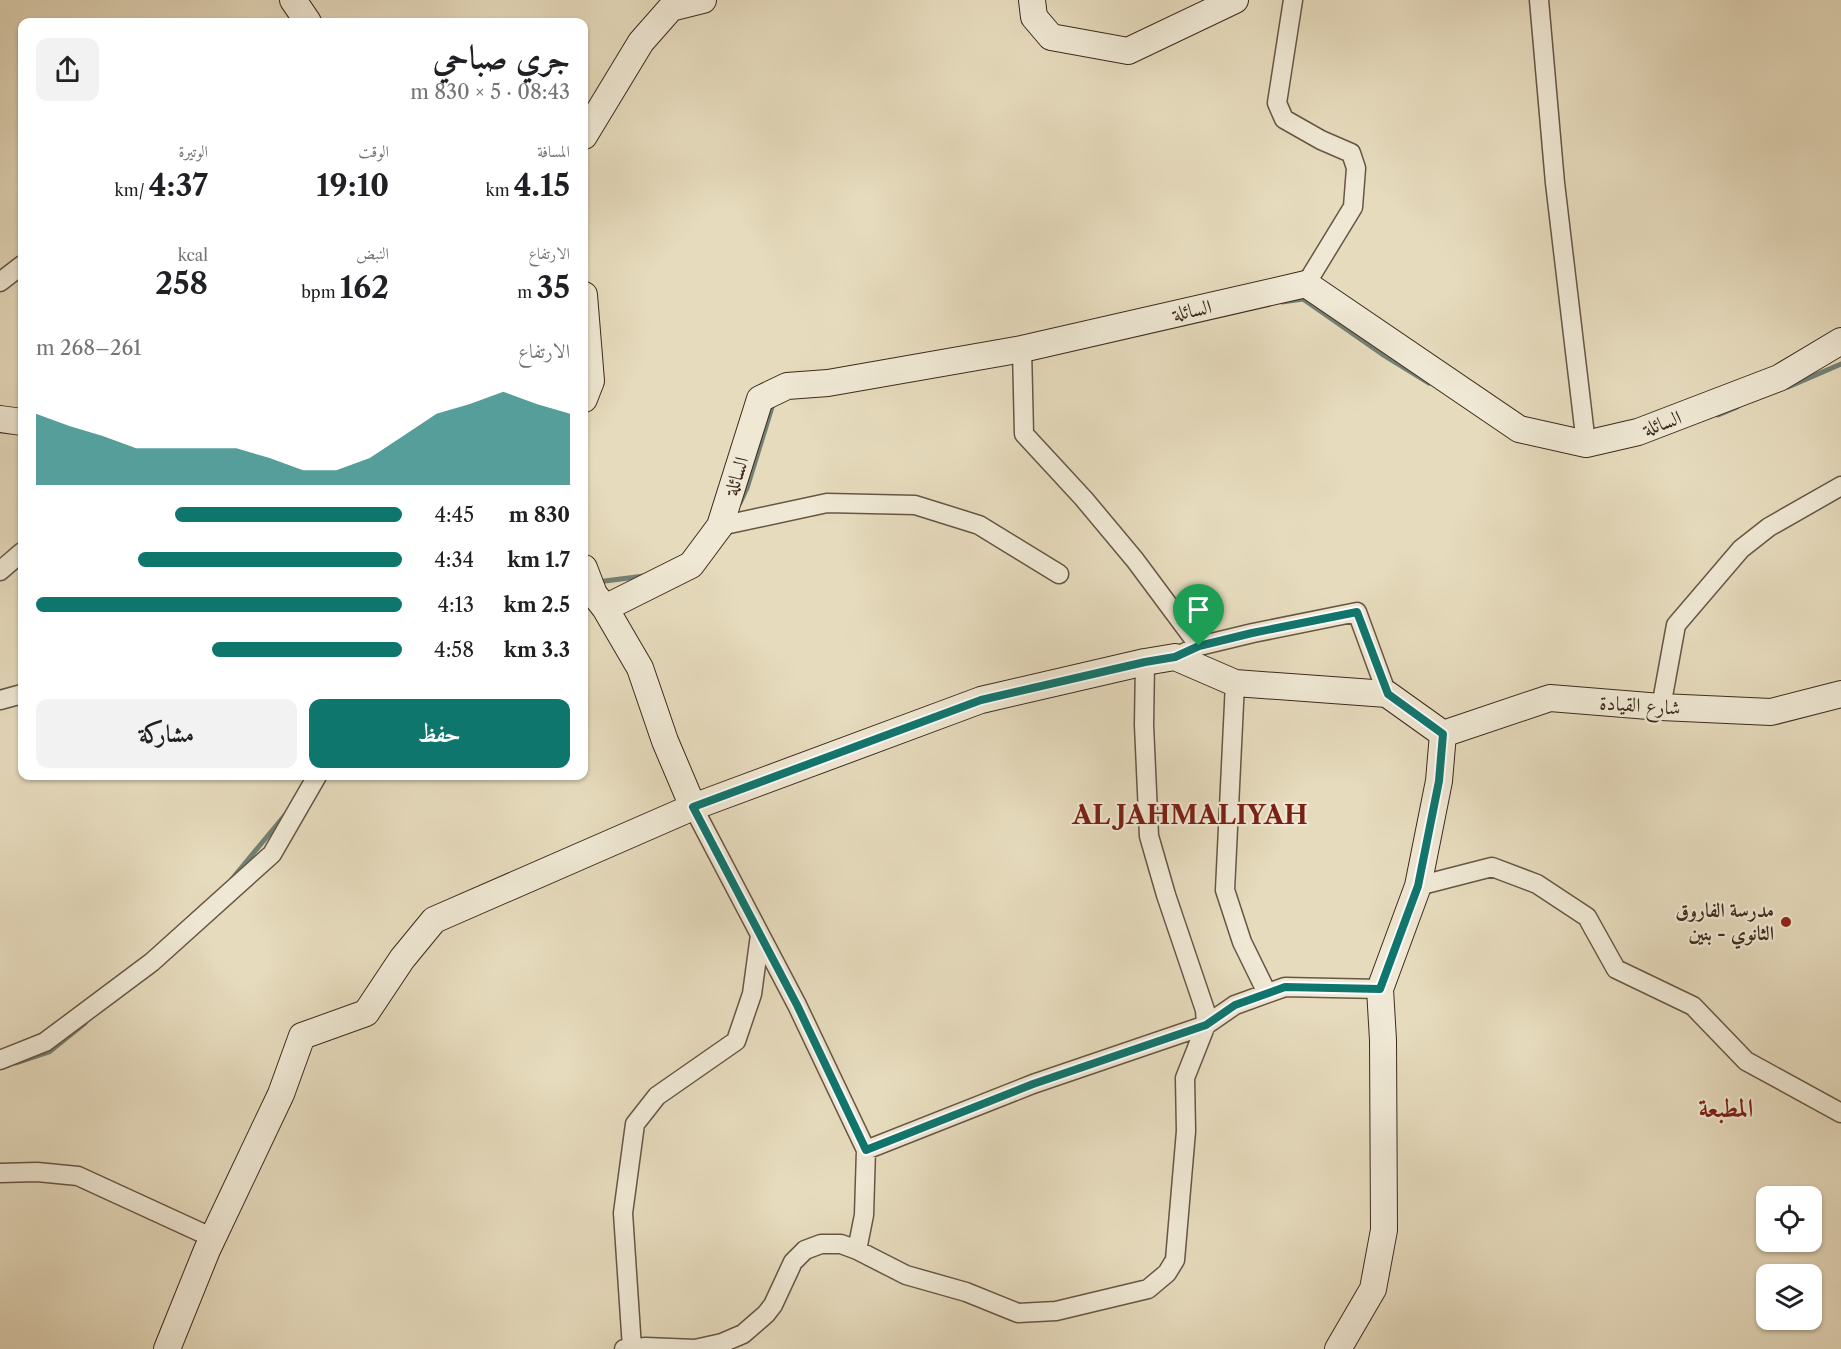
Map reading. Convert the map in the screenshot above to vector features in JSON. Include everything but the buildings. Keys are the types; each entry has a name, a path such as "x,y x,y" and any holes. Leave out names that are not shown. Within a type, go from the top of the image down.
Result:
{"street":[{"path":"293,0 305,18"},
{"path":"588,129 641,42 671,4 703,0"},
{"path":"1032,0 1034,17 1052,37 1128,51 1235,0"},
{"path":"1293,0 1277,103 1284,119 1321,140 1351,153 1356,168 1353,207 1306,284"},
{"path":"1539,0 1555,183 1586,444"},
{"path":"0,282 18,268"},
{"name":"السائلة","path":"605,608 691,565 720,526 760,399 787,386 828,383 1022,349 1306,284 1520,429 1586,444 1638,432 1779,378 1841,341"},
{"path":"588,344 591,381 588,389"},
{"path":"1022,349 1024,434 1084,499 1128,552 1199,646"},
{"path":"0,419 18,421"},
{"path":"1661,706 1676,625 1741,549 1769,528 1841,486"},
{"path":"720,526 826,503 915,505 979,525 1059,574"},
{"path":"0,571 18,555"},
{"path":"588,578 594,594 605,608 640,668 665,741 693,807 797,1005 866,1150 864,1215 857,1250"},
{"path":"167,1349 213,1238 281,1094 302,1036 366,1014 402,959 434,920 693,807 981,700 1175,657 1199,646 1252,633 1357,612 1388,694"},
{"path":"1175,657 1235,683 1388,694 1443,734 1439,781 1418,886 1380,989 1384,1230 1373,1289 1338,1349"},
{"path":"760,935 752,994 736,1041 657,1096 635,1124 623,1213 628,1349 695,1349 743,1334 773,1305 793,1262 805,1250 821,1244 840,1244 906,1275 966,1292 1018,1313 1056,1311 1148,1289 1167,1273 1175,1260 1186,1131 1185,1078 1206,1025 1205,1010 1166,895 1149,836 1144,725 1145,662"},
{"path":"1235,683 1225,890 1242,942 1267,993"},
{"name":"شارع القيادة","path":"1443,734 1550,698 1771,712 1841,694"},
{"path":"0,1060 45,1042 152,962 272,854 315,780"},
{"path":"1418,886 1492,867 1537,884 1587,917 1616,969 1693,1006 1746,1061 1841,1113"},
{"path":"866,1150 1033,1084 1206,1025 1235,1005 1285,987 1380,989"},
{"path":"0,1173 37,1172 78,1176 213,1238"}],"waterway":[{"path":"1282,302 1303,299 1382,354 1429,383"},
{"path":"1788,387 1841,364"},
{"path":"740,503 747,488 773,404"},
{"path":"1718,415 1737,407"},
{"path":"597,582 644,576"},
{"path":"232,879 285,815"},
{"path":"16,1063 49,1052 85,1023"}],"place":[{"name":"مدرسة الفاروق الثانوي - بنين","path":"1786,922"}],"district":[{"name":"AL JAHMALIYAH","path":"1190,815"},
{"name":"المطبعة","path":"1726,1108"}],"route":[{"path":"1357,612 1388,694 1443,734 1439,781 1418,886 1380,989 1285,987 1235,1005 1206,1025 1033,1084 866,1150 797,1005 693,807 981,700 1175,657 1199,646 1357,612"}]}
